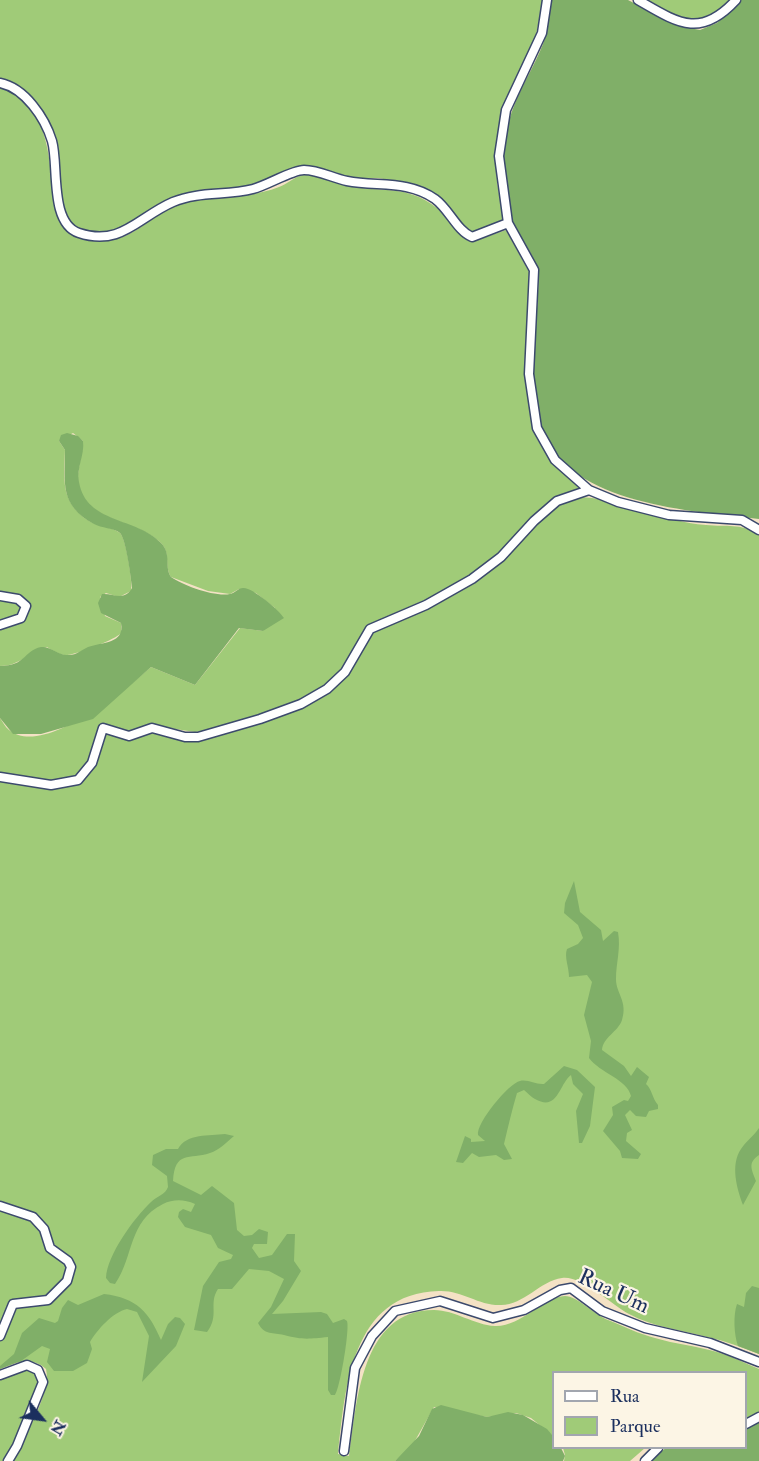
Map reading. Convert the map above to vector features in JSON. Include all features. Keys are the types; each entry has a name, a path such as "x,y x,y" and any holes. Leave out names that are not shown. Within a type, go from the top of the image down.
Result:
{"street":[{"path":"547,0 542,33 512,95 501,134 500,179 508,223 534,270 533,329 529,374 537,428 555,460 590,490 662,514 737,519 746,521 759,530"},
{"path":"638,0 675,20 700,25 718,17 736,0"},
{"path":"0,82 21,92 52,140 56,189 62,212 68,226 79,233 99,237 120,235 173,202 207,194 239,193 302,170 319,171 351,182 380,182 418,190 444,207 465,233 472,237 508,223"},
{"path":"0,777 51,785 71,783 84,777 89,770 103,728 129,736 152,728 185,737 198,737 260,719 309,700 327,689 345,672 370,629 426,606 472,579 501,557 534,520 557,501 590,490"},
{"path":"0,596 18,599 26,606 21,618 0,625"},
{"path":"0,1206 33,1217 44,1229 50,1248 68,1261 71,1267 67,1281 48,1300 13,1304 0,1336"},
{"name":"Rua Um","path":"344,1451 355,1368 384,1321 395,1311 408,1306 446,1302 493,1318 524,1310 560,1290 571,1288 602,1311 645,1328 710,1343 759,1362"},
{"path":"0,1374 27,1365 38,1370 43,1382 17,1446 8,1461"},
{"path":"645,1461 657,1449"}],"green space":[{"path":"0,0 543,0 536,35 503,111 496,141 497,183 504,222 480,234 469,233 441,200 411,184 378,178 352,179 288,171 248,187 189,194 123,230 99,233 74,227 66,214 62,200 56,156 48,126 32,103 0,79"},
{"path":"552,0 628,0 679,26 700,30 717,23 740,0 759,0 759,519 669,507 636,500 606,489 578,475 557,456 542,431 533,373 538,274 534,259 517,232 511,217 504,161 509,119 543,44"},
{"path":"644,0 733,0 710,19 687,22"},
{"path":"0,87 23,100 38,118 46,141 57,211 65,228 78,237 112,240 136,230 157,215 185,202 264,192 303,175 320,177 359,188 393,190 414,195 437,208 466,240 472,242 506,230 529,272 525,381 537,439 551,461 582,489 545,505 493,559 450,589 372,623 352,659 319,693 267,714 209,730 195,732 149,725 130,733 102,726 86,769 65,780 42,780 0,772 0,718 9,730 24,736 42,735 62,728 104,704 151,667 195,685 240,628 263,631 275,608 256,593 239,589 230,594 208,591 171,577 166,551 161,543 151,535 98,512 88,504 81,493 78,478 83,441 73,433 59,441 65,450 65,481 68,498 80,514 89,521 120,533 127,551 131,591 119,597 106,593 100,597 105,616 121,623 121,633 103,643 68,655 57,653 47,647 13,664 0,666"},
{"path":"67,433 78,436 83,441 78,477 84,496 91,506 139,528 161,543 166,552 171,577 191,587 216,594 230,594 241,588 247,589 265,600 284,618 263,631 239,628 195,685 151,667 93,719 41,734 13,734 0,718 0,666 15,664 41,647 70,655 116,639 121,630 121,623 101,613 98,603 102,594 122,596 132,588 126,550 120,533 94,524 83,517 69,501 65,483 65,450 59,441 61,435"},
{"path":"575,497 592,498 690,523 739,527 759,534 759,1354 720,1340 657,1325 638,1318 570,1278 546,1283 517,1301 501,1305 485,1303 447,1291 410,1296 387,1308 370,1326 358,1349 344,1401 338,1454 349,1456 355,1410 367,1363 377,1342 391,1325 410,1314 434,1310 449,1312 487,1325 505,1325 548,1301 565,1296 575,1299 603,1318 637,1332 717,1352 759,1369 759,1412 747,1418 747,1371 552,1371 552,1435 531,1418 516,1413 487,1417 434,1407 412,1446 395,1461 13,1461 41,1403 47,1379 46,1369 29,1361 18,1362 0,1369 0,1341 16,1306 47,1303 74,1270 30,1212 0,1202 0,780 80,782 89,773 104,731 127,738 147,730 188,740 319,697 374,631 454,593 552,508"},
{"path":"574,881 580,912 601,930 603,941 614,931 618,932 616,979 624,1008 620,1024 605,1042 602,1050 624,1066 631,1076 637,1067 649,1077 646,1084 658,1105 658,1109 649,1111 646,1117 636,1116 630,1110 625,1115 632,1130 627,1133 626,1141 641,1154 638,1159 622,1158 620,1151 603,1131 613,1115 612,1107 624,1100 628,1101 631,1096 619,1080 589,1058 591,1041 584,1015 592,982 587,975 569,977 566,959 567,949 578,944 583,938 578,925 564,913 565,903"},
{"path":"564,1066 577,1070 595,1087 590,1126 582,1143 579,1143 576,1111 583,1094 573,1084 571,1075 549,1102 535,1099 524,1090 517,1093 504,1144 512,1159 504,1160 496,1155 479,1157 472,1153 463,1163 456,1162 465,1136 471,1139 471,1142 485,1141 478,1135 482,1122 494,1104 515,1083 529,1081 544,1084"},
{"path":"759,1128 759,1155 752,1164 756,1181 743,1205 737,1184 736,1162 741,1149"},
{"path":"225,1134 234,1136 217,1150 180,1160 174,1171 173,1181 201,1195 212,1186 234,1203 237,1230 244,1236 252,1235 259,1229 268,1232 267,1244 254,1244 252,1248 259,1258 272,1255 287,1234 295,1234 294,1261 301,1271 283,1301 272,1314 321,1312 327,1314 333,1323 344,1319 347,1321 344,1359 335,1395 331,1395 328,1390 328,1337 310,1339 270,1333 263,1330 258,1323 271,1307 284,1279 269,1271 249,1269 232,1289 218,1289 215,1294 211,1326 207,1332 194,1330 203,1286 219,1262 231,1259 233,1255 218,1248 211,1235 185,1227 178,1217 179,1212 183,1209 191,1212 195,1204 175,1200 152,1211 137,1230 126,1262 115,1284 110,1283 106,1278 116,1248 130,1227 144,1209 168,1187 167,1176 152,1165 153,1155 166,1149 178,1149 187,1140 193,1138"},
{"path":"0,1211 35,1223 67,1264 69,1272 50,1297 16,1301 11,1304 0,1331"},
{"path":"752,1286 759,1288 759,1354 738,1346 735,1331 737,1304 744,1307 746,1293"},
{"path":"104,1294 125,1299 140,1308 152,1322 161,1340 168,1324 175,1317 180,1318 185,1324 176,1346 142,1382 149,1336 137,1312 127,1309 116,1314 101,1327 90,1342 92,1349 87,1363 73,1371 54,1371 47,1362 50,1349 42,1346 21,1361 0,1369 0,1366 14,1354 22,1333 39,1318 55,1323 68,1300 78,1305"},
{"path":"26,1369 36,1374 37,1392 28,1417 5,1461 0,1461 0,1379"},
{"path":"441,1405 487,1417 508,1412 523,1415 547,1429 552,1435 552,1449 562,1449 565,1456 563,1461 395,1461 419,1436 432,1409"},
{"path":"759,1422 759,1461 648,1461 665,1449 747,1449 747,1428"},
{"path":"563,1449 644,1449 630,1461 564,1461"}]}
